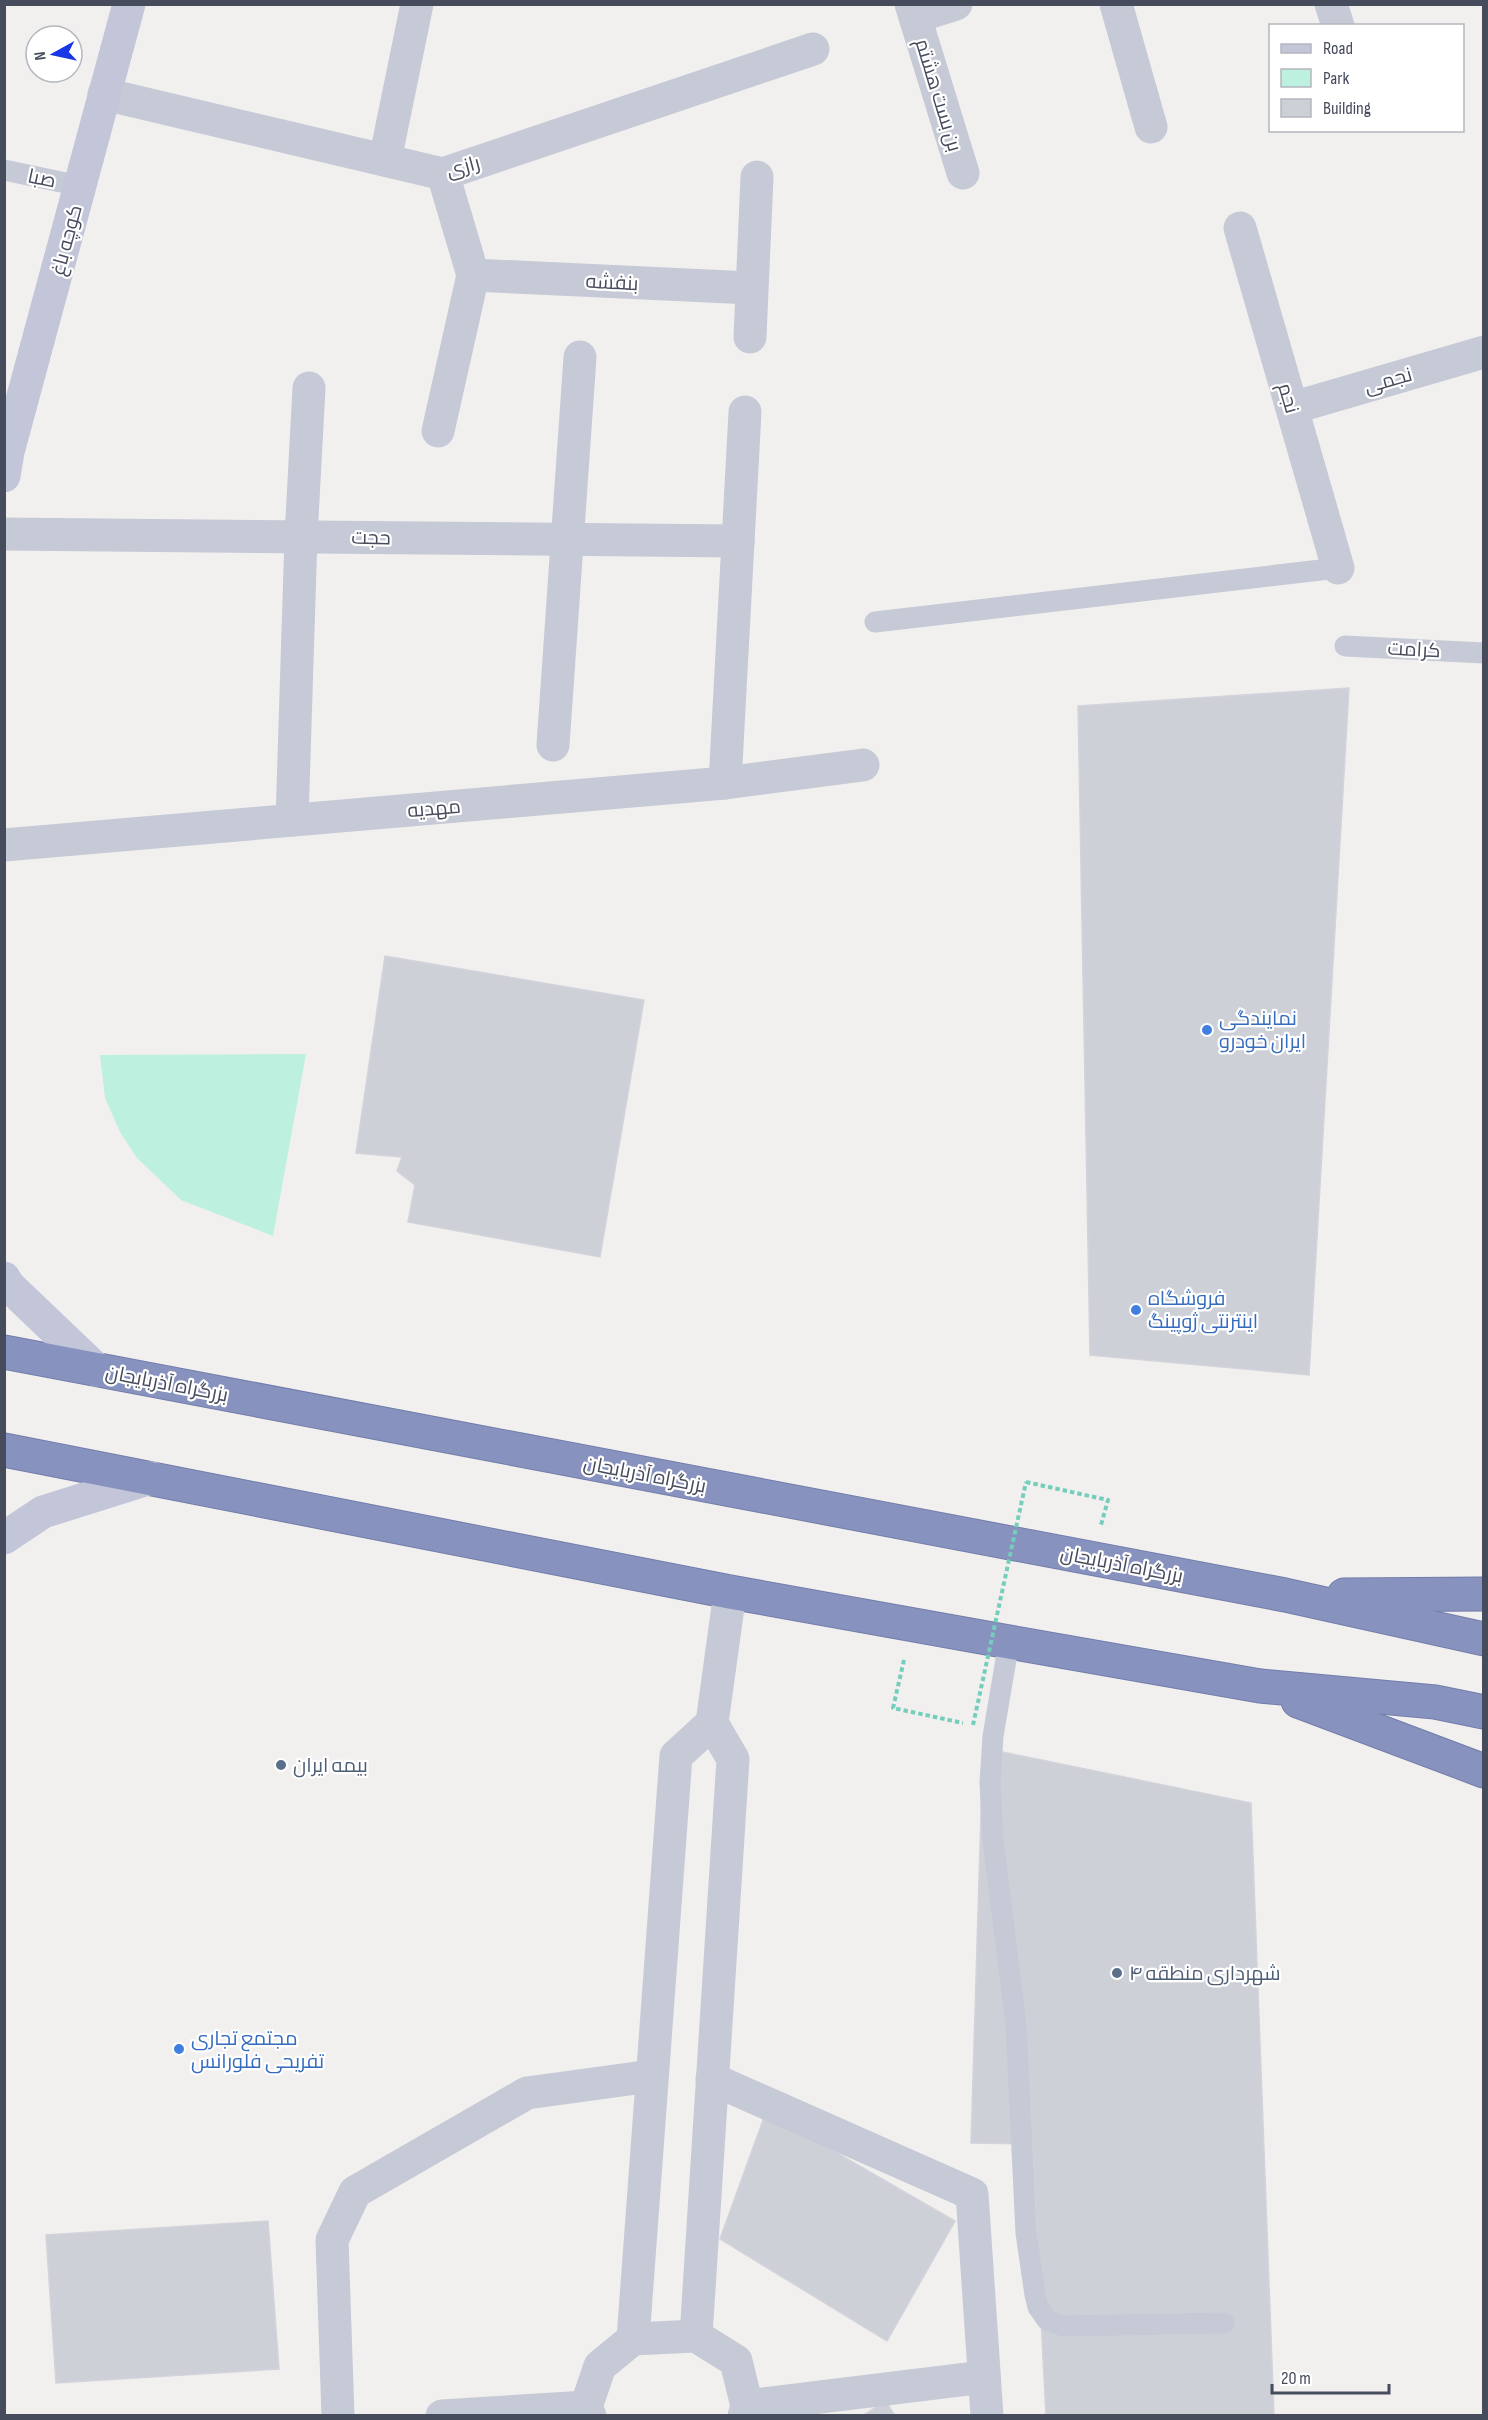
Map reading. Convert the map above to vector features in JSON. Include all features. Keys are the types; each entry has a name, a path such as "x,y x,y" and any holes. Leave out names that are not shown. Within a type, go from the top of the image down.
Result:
{"highway":[{"name":"بزرگراه آذربایجان","path":"4,1352 1285,1595 1484,1639"},
{"path":"4,1450 730,1592 1009,1642 1260,1686 1435,1702 1484,1712"},
{"name":"بزرگراه آذربایجان","path":"1285,1595 1484,1594"},
{"path":"1260,1686 1484,1771"}],"main road":[{"name":"کوچه باغ","path":"4,476 11,441 129,4"},
{"path":"4,1278 9,1286 97,1370"},
{"path":"4,1538 43,1512 151,1478"}],"street":[{"path":"385,160 417,4"},
{"path":"913,11 956,4"},
{"path":"1116,4 1151,127"},
{"path":"1332,4 1337,24"},
{"name":"بن بست هشتم","path":"913,11 963,173"},
{"name":"رازی","path":"104,94 443,174 813,49"},
{"path":"438,431 473,275 443,174"},
{"path":"750,337 757,177"},
{"name":"نجم","path":"1240,228 1338,568"},
{"name":"بنفشه","path":"473,275 751,288"},
{"name":"نجمی","path":"1292,408 1484,352"},
{"path":"553,746 580,357"},
{"path":"292,820 301,537 309,388"},
{"path":"725,783 745,412"},
{"name":"حجت","path":"4,534 738,541"},
{"name":"مهدیه","path":"4,845 725,783 863,765"},
{"path":"696,2336 733,1759 712,1723 730,1592"},
{"path":"633,2339 676,1756 712,1723"},
{"path":"338,2415 332,2240 355,2192 527,2093 651,2076"},
{"path":"712,2079 972,2194 987,2415"},
{"path":"442,2415 588,2411 600,2366 633,2339 696,2336 736,2361 746,2411 984,2377"}],"lane":[{"name":"صبا","path":"4,171 80,186"},
{"path":"875,622 1338,568"},
{"name":"کرامت","path":"1345,646 1484,652"},
{"path":"1009,1642 993,1736 990,1783 993,1840 1016,2025 1026,2233 1038,2307 1047,2320 1063,2326 1224,2323"}],"path":[{"path":"912,1624 892,1708 973,1725 1026,1482 1108,1500"}],"green space":[{"path":"306,1054 273,1236 181,1200 137,1158 120,1132 105,1098 100,1055"}],"building":[{"name":"نمایندگی ایران خودرو","path":"1349,688 1309,1375 1090,1355 1078,706"},
{"path":"385,956 644,1000 600,1257 408,1222 415,1185 397,1171 402,1157 356,1153"},
{"name":"شهرداری منطقه ۴","path":"983,1748 1251,1803 1274,2416 1046,2416 1032,2144 971,2143"},
{"path":"766,2112 955,2221 887,2341 720,2239"},
{"path":"268,2221 279,2369 56,2383 46,2235"},
{"path":"886,2401 895,2416 862,2416"}],"place":[{"name":"نمایندگی ایران خودرو","path":"1207,1030"},
{"name":"فروشگاه اینترنتی ژوپینگ","path":"1136,1310"},
{"name":"بیمه ایران","path":"281,1765"},
{"name":"شهرداری منطقه ۴","path":"1117,1973"},
{"name":"مجتمع تجاری تفریحی فلورانس","path":"179,2049"}]}
